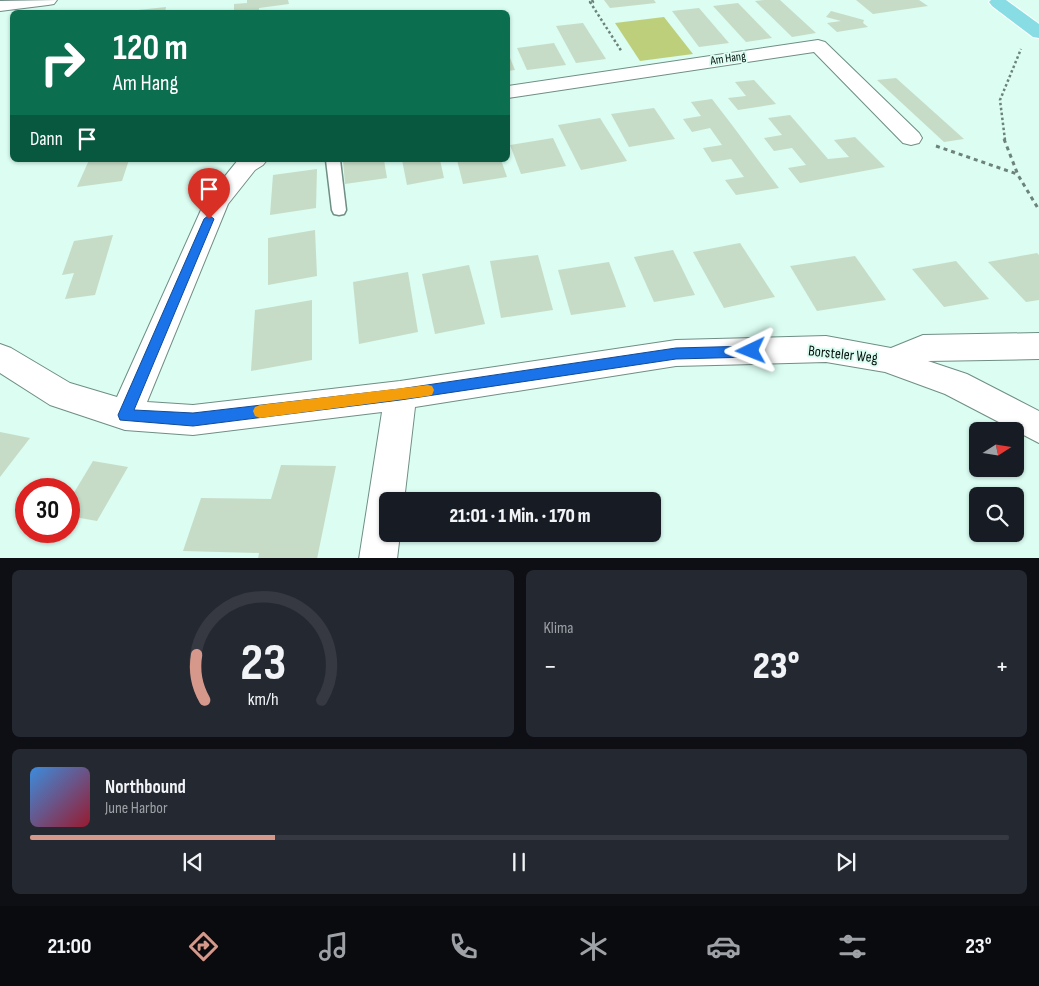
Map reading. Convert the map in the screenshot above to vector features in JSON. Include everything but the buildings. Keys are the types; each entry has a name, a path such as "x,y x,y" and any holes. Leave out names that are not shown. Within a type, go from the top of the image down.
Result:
{"main road":[{"path":"996,1 1039,21"},
{"path":"996,1 1039,33"}],"street":[{"path":"8,4 48,0"},
{"name":"Am Hang","path":"510,92 818,46 911,138"},
{"path":"124,415 216,201 247,165 252,162"},
{"name":"Borsteler Weg","path":"895,362 906,354 923,348 1039,346"},
{"name":"Borsteler Weg","path":"0,356 61,395 124,415 193,420 400,394 676,353 826,349 885,359 956,384 1039,428"},
{"path":"378,558 400,394"}],"lane":[{"path":"333,162 339,210"}],"path":[{"path":"592,0 593,2 590,2 635,72"},
{"path":"1020,44 1022,52 1011,71 1000,100 1003,136 1018,175 1039,210"},
{"path":"911,138 1018,175"}],"green space":[{"path":"664,17 693,54 640,61 615,23"}],"slow traffic":[{"path":"260,411 428,390"}],"route":[{"path":"209,219 124,415 193,420 400,394 676,353 751,351"}]}
